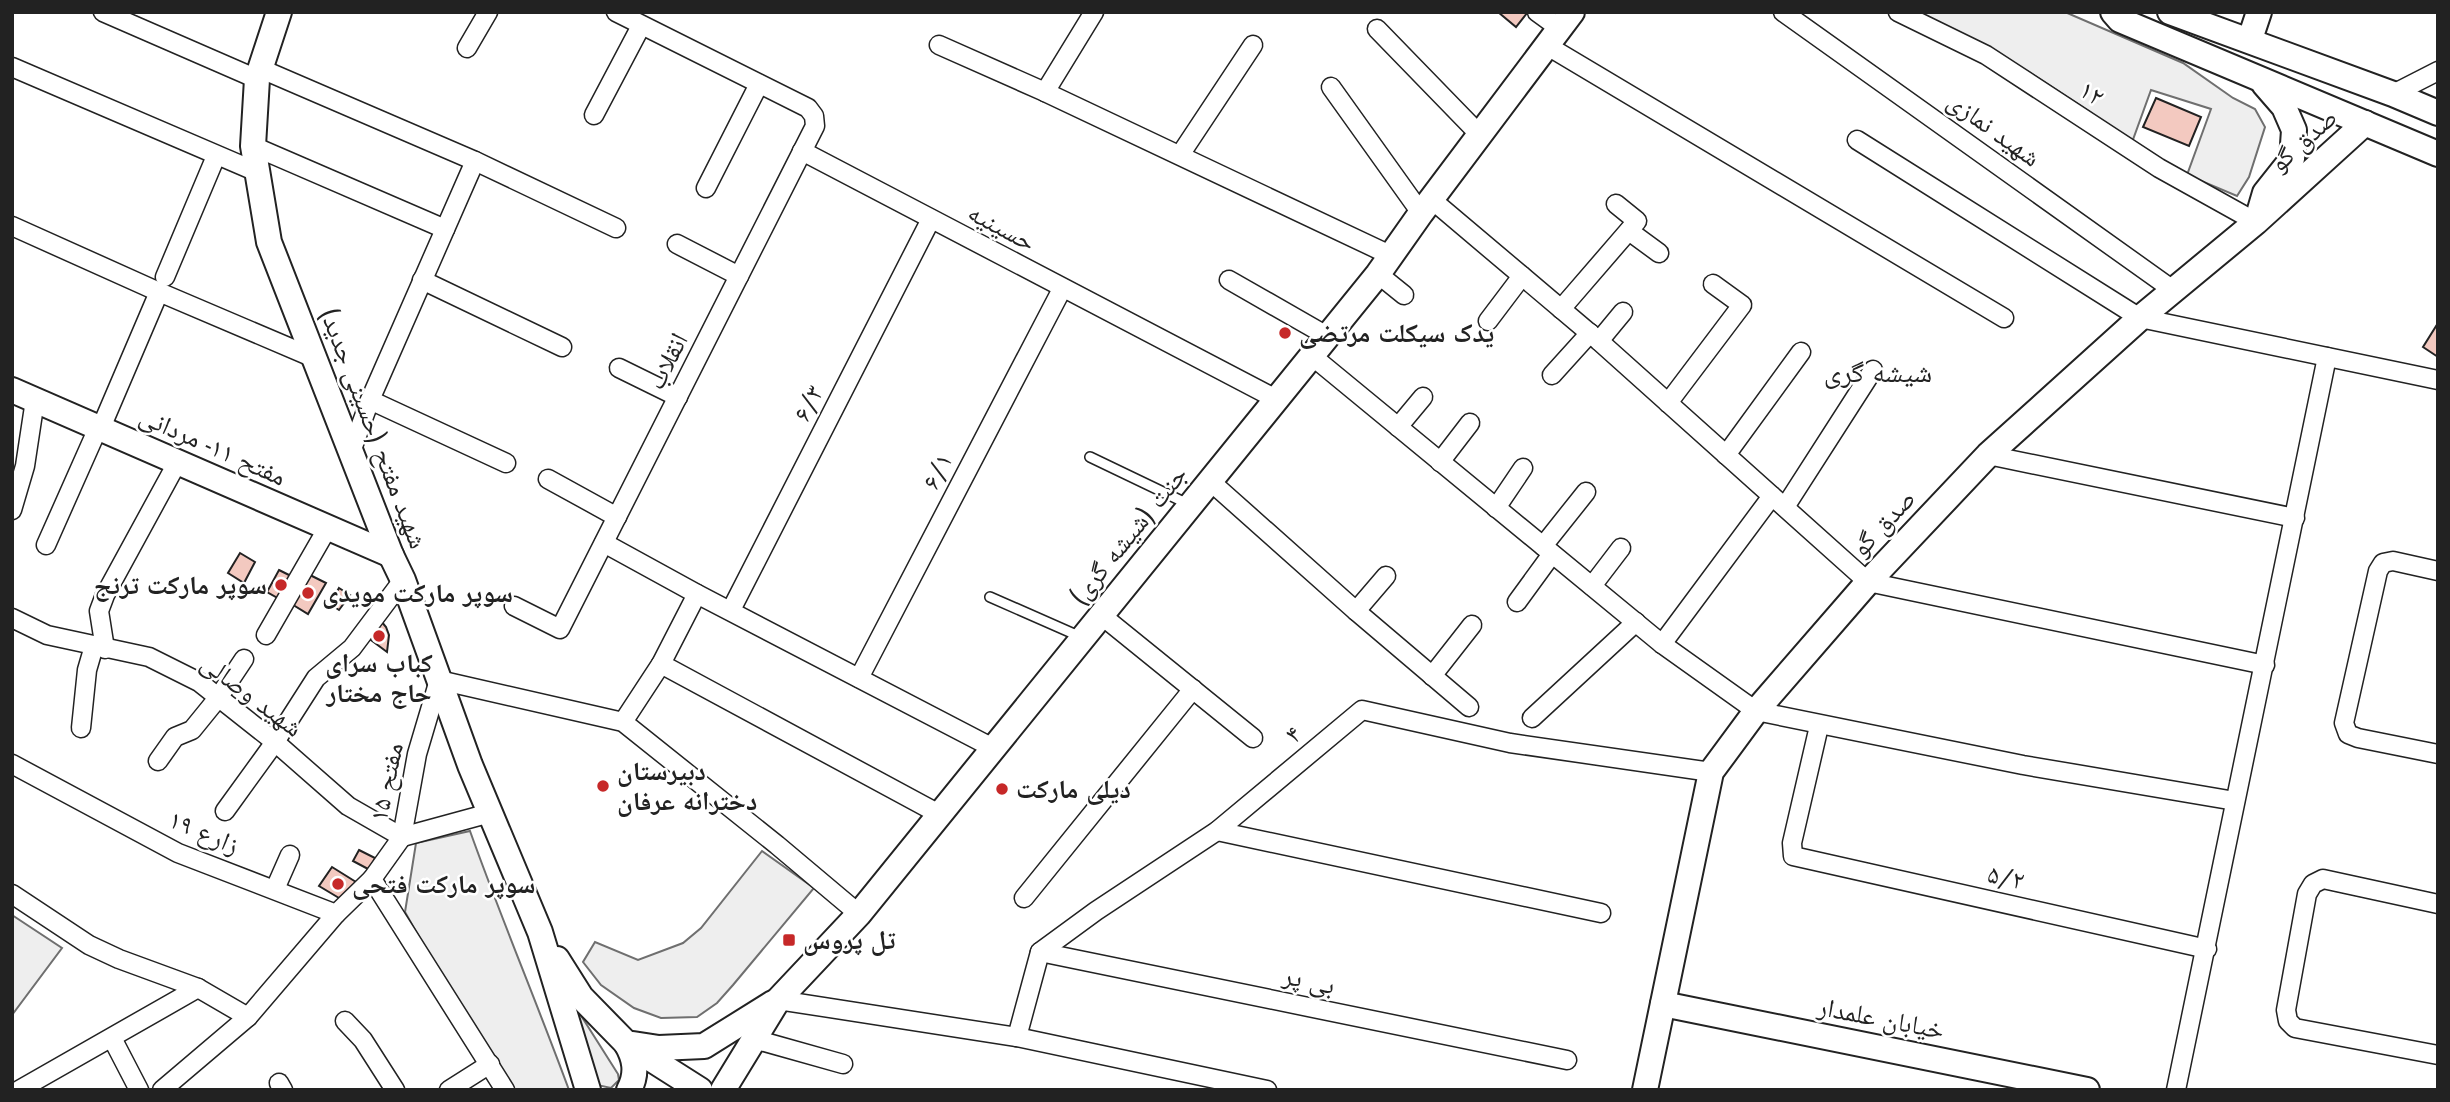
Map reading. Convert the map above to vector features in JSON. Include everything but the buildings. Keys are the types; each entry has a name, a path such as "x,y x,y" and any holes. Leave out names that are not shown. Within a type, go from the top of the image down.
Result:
{"street":[{"path":"103,12 475,161 616,228"},
{"name":"شهید مفتح (حسینی جدید)","path":"279,12 258,73 253,146 269,242 490,813 540,932"},
{"path":"467,48 488,12"},
{"path":"616,12 759,85 706,188"},
{"path":"1045,92 1094,12"},
{"path":"1537,12 1721,150 2004,318"},
{"name":"شهید نمازی","path":"1783,12 2173,290"},
{"name":"۱۲","path":"1898,12 1986,55 2158,168 2256,222"},
{"path":"2113,12 2120,20 2438,154"},
{"path":"2170,12 2438,113"},
{"path":"594,115 641,26"},
{"name":"جنت (شیشه گری)","path":"723,1090 778,1000 859,914 1312,356 1385,265 1559,28"},
{"path":"1377,29 1480,135"},
{"path":"939,45 1045,92 1280,204 1385,265 1405,295"},
{"path":"1180,155 1253,45"},
{"path":"12,66 257,172"},
{"path":"2393,94 2438,71"},
{"path":"2256,222 2265,193 2292,159 2294,130 2284,107 2259,79"},
{"name":"انقلاب","path":"514,606 560,629 815,126 814,116 808,108 759,85"},
{"path":"1332,87 1426,206 1522,276 1595,337 1868,582 2264,665"},
{"name":"صدق گو","path":"1645,1090 1711,772 1756,711 1868,582 1988,455 2140,318 2256,222 2365,124"},
{"path":"1857,140 2140,318 2438,380"},
{"path":"253,146 445,229"},
{"name":"حسینیه","path":"802,151 1276,400"},
{"path":"46,545 162,285 216,156"},
{"path":"351,452 370,400 475,161"},
{"path":"1561,309 1637,221 1616,204"},
{"name":"۶/۳","path":"732,610 931,219"},
{"path":"12,226 162,285 314,358"},
{"path":"1629,230 1659,253"},
{"path":"677,244 739,276"},
{"path":"1488,321 1522,276"},
{"path":"422,280 562,347"},
{"path":"1229,280 1327,336"},
{"path":"1668,403 1742,305 1713,284"},
{"name":"۶/۱","path":"859,678 1062,289"},
{"path":"1552,375 1623,312"},
{"path":"1726,455 1801,352"},
{"path":"1312,356 1662,644 1756,711 1819,726 2023,765 2235,801"},
{"path":"2176,1090 2327,357"},
{"path":"619,368 678,397"},
{"path":"1662,644 1778,502 1873,370"},
{"name":"مفتح ۱۱- مردانی","path":"12,390 391,555"},
{"path":"1398,427 1423,397"},
{"path":"12,510 25,466 35,400"},
{"path":"370,400 506,463"},
{"path":"1440,462 1470,424"},
{"path":"1988,455 2295,518"},
{"path":"81,728 87,670 99,648 99,611 104,595 177,463"},
{"path":"1496,508 1523,468"},
{"path":"548,479 617,517"},
{"path":"1210,481 1469,707"},
{"path":"1517,602 1586,492"},
{"path":"266,635 327,528"},
{"path":"604,542 697,594 993,748"},
{"path":"1592,586 1621,548"},
{"path":"2438,571 2393,561 2383,562 2378,570 2344,723 2348,734 2358,738 2438,754"},
{"path":"1356,611 1386,576"},
{"path":"225,811 275,742 316,677 352,648 402,580"},
{"path":"623,722 660,664 697,594"},
{"path":"1101,615 1254,738"},
{"name":"شهید وصالی","path":"13,622 47,635 149,657 199,682 275,742 348,806 402,837"},
{"path":"1532,718 1636,622"},
{"path":"1433,676 1472,625"},
{"path":"158,761 175,737 192,730 244,659"},
{"path":"660,664 940,814"},
{"path":"439,680 623,722 859,914"},
{"name":"مفتح ۱۵","path":"372,879 402,837 417,754 439,680"},
{"path":"1024,898 1193,689"},
{"name":"۴","path":"1040,952 1096,911 1217,831 1362,710 1510,743 1711,772"},
{"name":"۵/۲","path":"1819,726 1792,843 1793,856 2207,949"},
{"name":"۱۹ زارع","path":"12,764 178,853 337,914"},
{"path":"402,837 490,813"},
{"path":"1217,831 1601,913"},
{"path":"275,889 290,855"},
{"path":"162,1090 248,1017 337,914 372,879 505,1090"},
{"path":"2438,904 2323,879 2313,884 2307,894 2286,1010 2288,1021 2295,1028 2438,1055"},
{"path":"12,894 89,945 198,988 248,1017"},
{"path":"540,932 581,997 626,1043 700,1090"},
{"path":"540,932 588,1090"},
{"path":"1017,1037 1040,952"},
{"name":"بی پر","path":"1040,952 1567,1060"},
{"path":"22,1089 198,988"},
{"path":"626,1043 659,1048 704,1046 778,1000 1017,1037 1267,1090"},
{"name":"خیابان علمدار","path":"1663,1004 2087,1090"},
{"path":"345,1021 363,1040 395,1090"},
{"path":"112,1038 139,1090"},
{"path":"754,1039 843,1064"},
{"path":"626,1043 633,1056 635,1071 629,1090"},
{"path":"449,1090 490,1064"}],"lane":[{"path":"1090,457 1190,506"},
{"path":"990,597 1083,638"}],"shaded area":[{"path":"1916,12 2065,12 2183,63 2233,98 2255,109 2265,127 2249,177 2237,196 2187,175 2211,109 2151,90 2131,145 2090,112 2029,72"},
{"path":"470,831 569,1090 514,1090 443,980 405,912 416,843"},
{"path":"762,851 814,888 717,1003 697,1017 661,1018 634,1008 601,985 583,962 595,942 638,960 683,943 701,928"},
{"path":"12,915 62,948 12,1015"},
{"path":"561,984 618,1074 619,1080 611,1088 597,1085"}],"place":[{"name":"یدک سیکلت مرتضی","path":"1285,333"},
{"name":"سوپر مارکت ترنج","path":"281,585"},
{"name":"سوپر مارکت مویدی","path":"308,593"},
{"name":"کباب سرای حاج مختار","path":"379,636"},
{"name":"دبیرستان دخترانه عرفان","path":"603,786"},
{"name":"دیلی مارکت","path":"1002,789"},
{"name":"سوپر مارکت فتحی","path":"338,884"},
{"name":"تل پروس","path":"789,940"}],"district":[{"name":"شیشه گری","path":"1878,372"}]}
